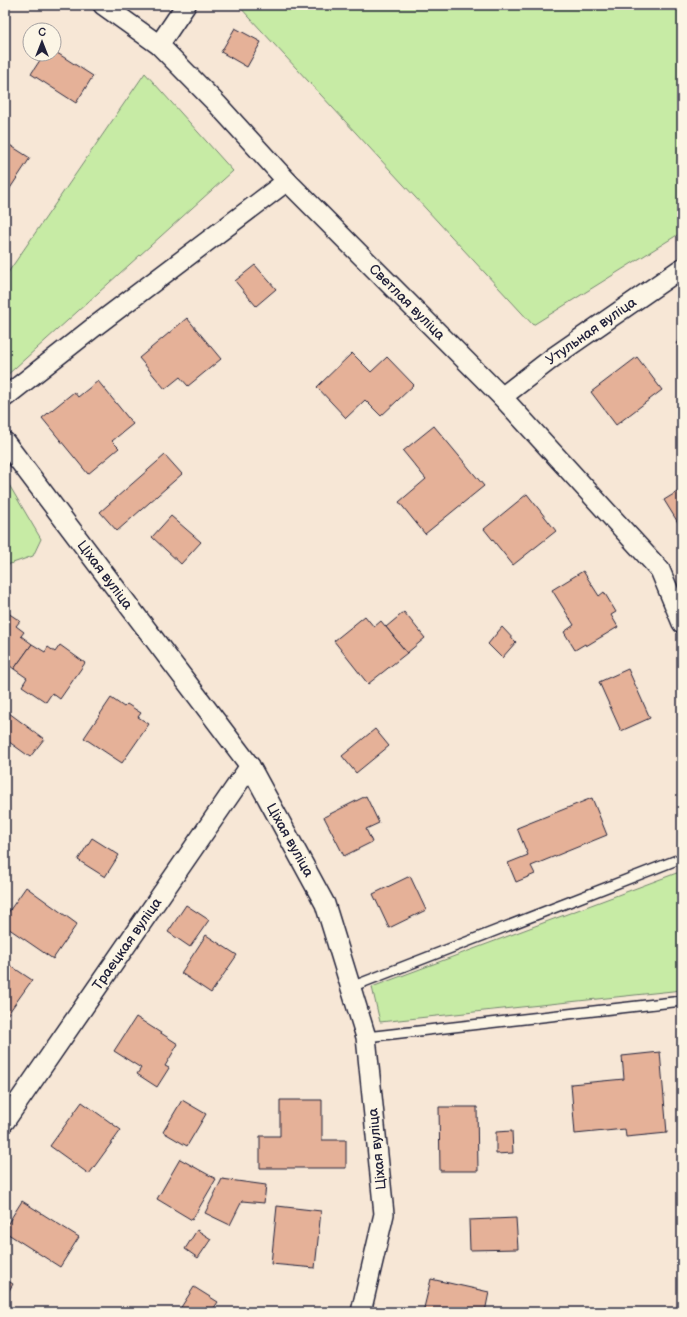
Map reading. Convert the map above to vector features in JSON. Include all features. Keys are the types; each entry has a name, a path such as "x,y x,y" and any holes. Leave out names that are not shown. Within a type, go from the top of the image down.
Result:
{"street":[{"name":"Светлая вуліца","path":"103,5 159,45 217,104 287,181 502,397 660,570 682,623"},
{"path":"159,45 186,5"},
{"path":"5,397 287,181"},
{"name":"Утульная вуліца","path":"502,397 555,356 682,268"},
{"name":"Ціхая вуліца","path":"5,442 250,766 325,904 366,1037 384,1214 361,1312"},
{"name":"Траецкая вуліца","path":"5,1121 250,766"}],"lane":[{"path":"351,987 682,858"},
{"path":"366,1037 682,1001"}],"green space":[{"path":"238,5 682,5 682,232 533,325"},
{"path":"145,73 233,171 5,377 5,277"},
{"path":"5,478 41,539 33,556 7,565 5,563"},
{"path":"682,871 682,990 380,1022 372,987"}],"building":[{"path":"235,28 261,42 247,67 221,52"},
{"path":"62,56 93,76 76,103 31,74 39,62 62,62"},
{"path":"5,142 30,158 5,196"},
{"path":"255,265 276,289 256,306 235,281"},
{"path":"187,318 221,359 188,386 180,377 165,389 139,358"},
{"path":"682,339 682,352 676,343"},
{"path":"352,353 371,372 387,357 414,385 381,416 365,400 346,418 317,387"},
{"path":"637,357 662,390 616,425 591,392"},
{"path":"98,381 133,424 112,441 119,448 88,474 42,418 74,392 78,397"},
{"path":"434,426 484,486 425,534 399,502 426,479 403,451"},
{"path":"165,455 182,474 117,531 100,512"},
{"path":"682,489 682,529 664,500"},
{"path":"527,494 556,531 513,565 484,529"},
{"path":"171,516 201,542 181,564 152,537"},
{"path":"583,571 599,596 604,592 616,612 611,615 618,627 586,646 585,644 575,650 564,632 574,625 552,590"},
{"path":"5,611 20,621 16,626 24,632 21,636 32,644 14,669 5,662"},
{"path":"404,612 425,638 407,653 386,627"},
{"path":"365,616 374,627 381,621 407,653 368,684 334,641"},
{"path":"502,627 516,642 502,658 488,644"},
{"path":"32,644 45,652 48,647 55,652 60,645 85,663 60,699 52,693 46,702 22,686 27,678 14,669"},
{"path":"628,669 650,718 621,731 599,682"},
{"path":"111,698 124,707 127,704 141,713 138,717 149,724 122,763 84,738"},
{"path":"5,710 44,739 30,757 5,739"},
{"path":"375,729 389,746 356,773 342,756"},
{"path":"366,796 379,823 366,829 372,842 344,856 324,817"},
{"path":"592,798 607,835 531,866 535,874 516,882 508,863 528,855 517,828"},
{"path":"92,838 119,855 105,877 78,860"},
{"path":"5,850 9,853 5,858"},
{"path":"410,876 426,910 389,928 373,894"},
{"path":"26,887 77,924 53,959 5,926 5,917"},
{"path":"186,905 209,920 190,947 168,932"},
{"path":"206,935 237,955 211,993 181,973"},
{"path":"5,962 32,980 5,1018"},
{"path":"136,1017 178,1044 165,1066 169,1068 157,1087 137,1074 141,1068 114,1051"},
{"path":"660,1052 667,1133 626,1137 625,1129 575,1134 571,1084 624,1079 622,1056"},
{"path":"182,1100 206,1114 187,1146 163,1132"},
{"path":"280,1100 322,1100 322,1140 346,1140 346,1168 260,1168 260,1136 280,1136"},
{"path":"82,1102 121,1130 89,1174 50,1146"},
{"path":"439,1107 477,1107 478,1171 440,1171"},
{"path":"512,1131 513,1153 496,1154 496,1132"},
{"path":"180,1159 216,1179 192,1220 157,1199"},
{"path":"222,1179 266,1185 264,1203 242,1201 230,1225 205,1213"},
{"path":"22,1201 79,1237 60,1267 5,1232 5,1228"},
{"path":"277,1206 321,1211 315,1268 271,1264"},
{"path":"516,1218 518,1249 470,1250 469,1220"},
{"path":"197,1230 211,1239 198,1258 185,1249"},
{"path":"5,1279 13,1284 5,1297"},
{"path":"431,1279 489,1292 485,1312 423,1312"},
{"path":"194,1287 218,1302 211,1312 178,1312"}]}
